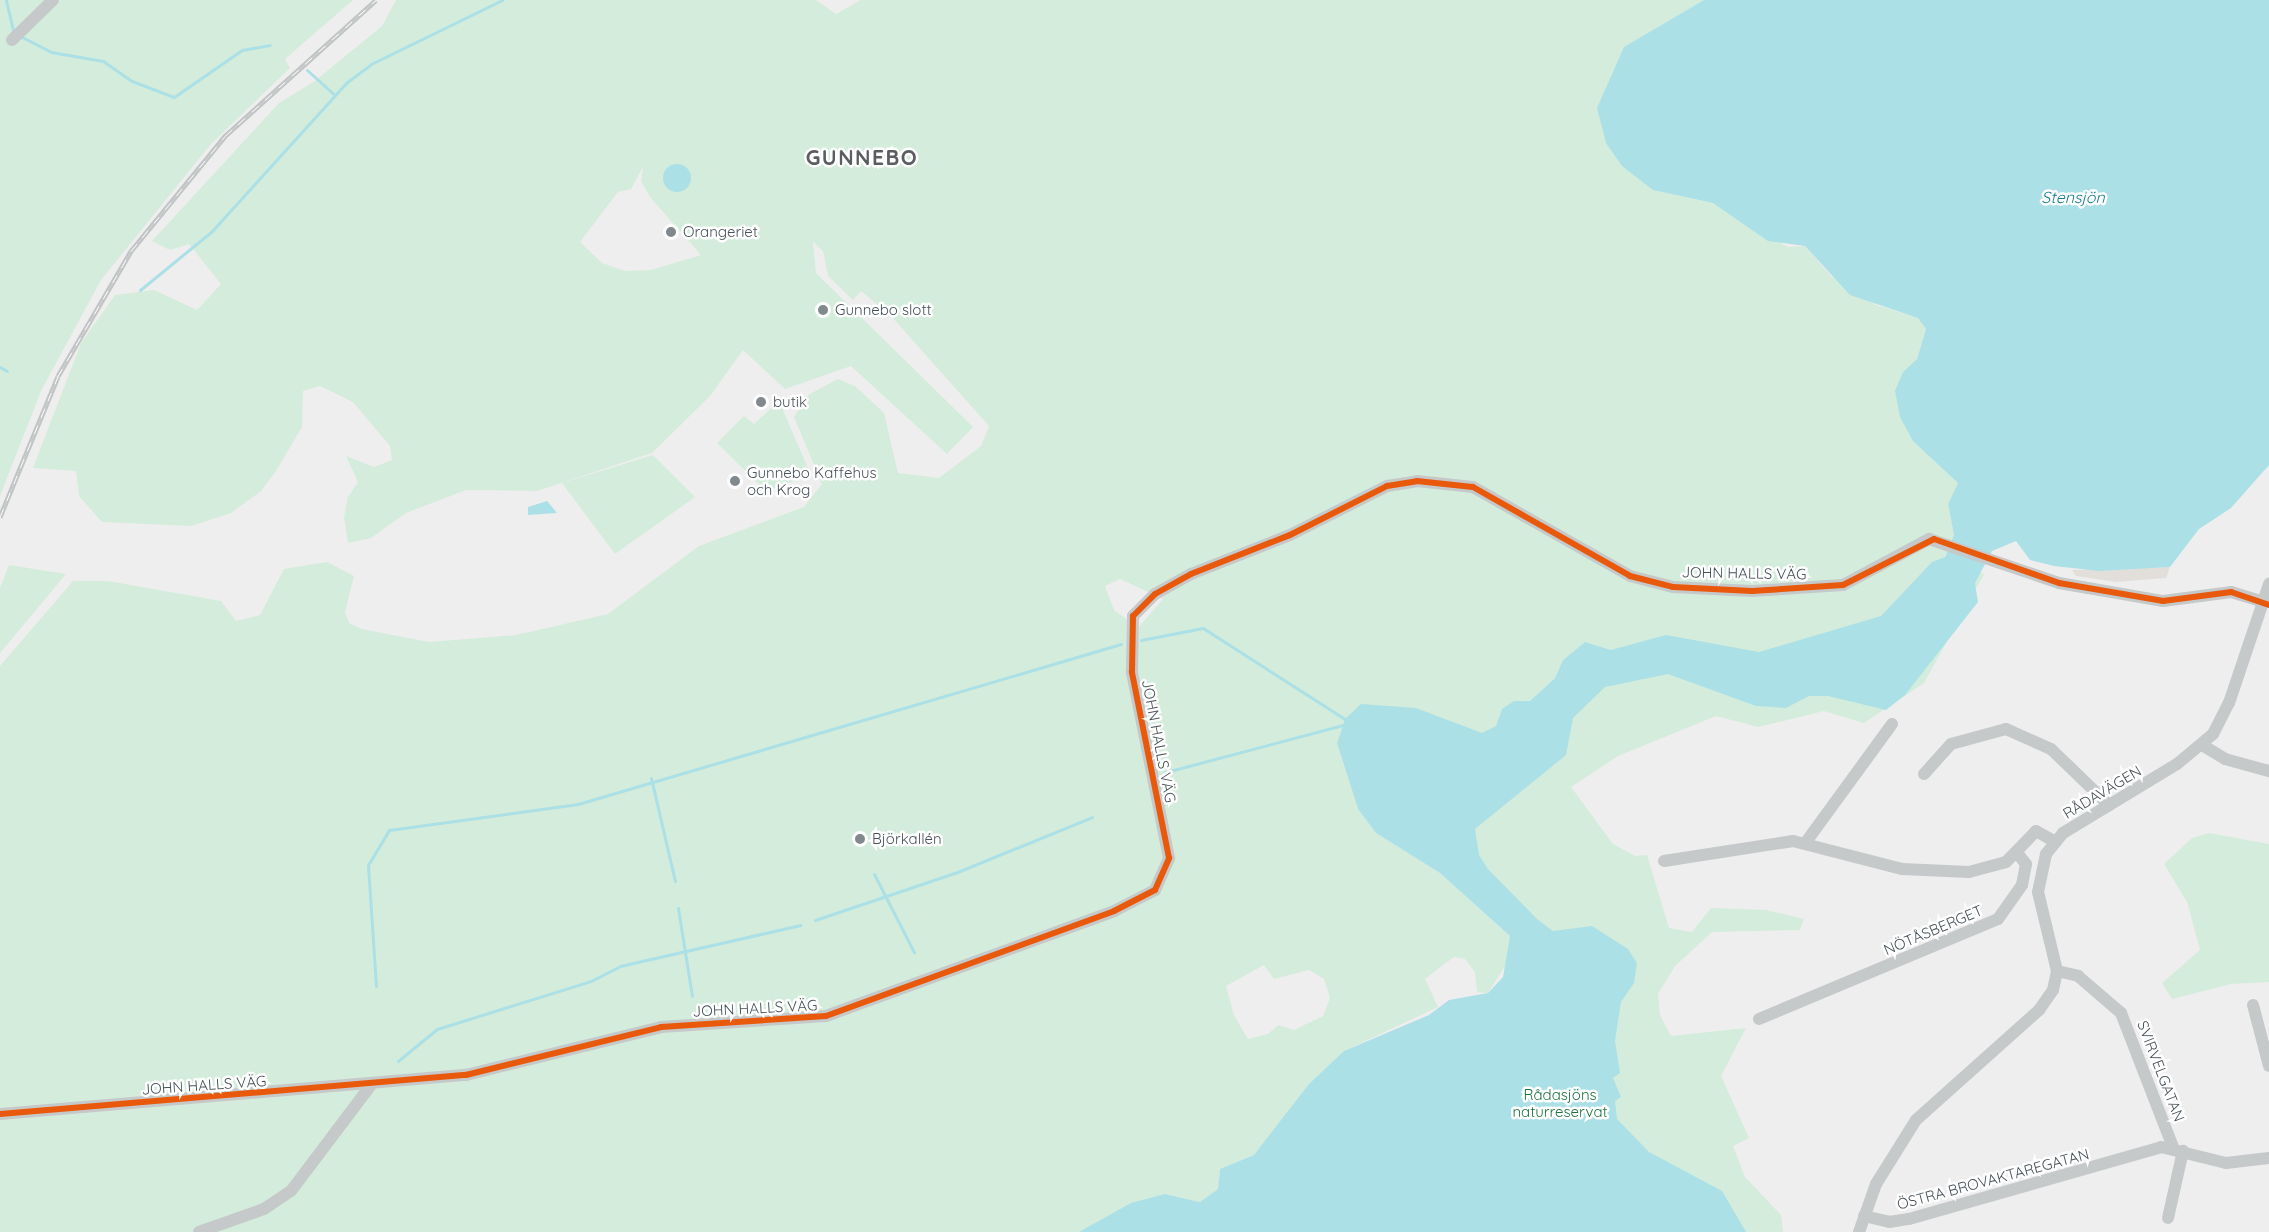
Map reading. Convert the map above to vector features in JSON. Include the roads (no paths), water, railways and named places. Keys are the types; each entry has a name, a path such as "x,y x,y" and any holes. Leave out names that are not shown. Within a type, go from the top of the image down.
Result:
{"street":[{"path":"12,40 53,0"},
{"name":"JOHN HALLS VÄG","path":"0,1114 371,1085 466,1075 661,1027 826,1016 981,962 1150,893 1164,877 1169,858 1132,672 1133,616 1155,594 1191,574 1290,535 1387,486 1417,481 1473,487 1630,576 1673,587 1752,591 1843,585 1921,541 1942,542 1994,563 2060,583 2163,601 2231,592 2260,602"},
{"name":"RÅDAVÄGEN","path":"2057,970 2038,892 2042,862 2055,841 2202,745 2229,703 2260,602 2269,584"},
{"path":"1806,842 1892,724"},
{"path":"1923,774 1951,744 2006,729 2051,749 2109,805"},
{"path":"2202,745 2225,759 2269,771"},
{"path":"1664,861 1765,843 1806,842 1882,865 1946,873 1981,871 2017,853 2036,831 2055,841"},
{"name":"NÖTÅSBERGET","path":"1759,1019 1998,919 2022,885 2026,862 2017,853"},
{"path":"1859,1232 1888,1161 1916,1120 2039,1010 2057,970"},
{"name":"SVIRVELGATAN","path":"2057,970 2078,976 2121,1013 2178,1149"},
{"path":"2253,1005 2269,1065"},
{"path":"199,1232 264,1209 291,1191 371,1085"},
{"path":"2168,1218 2178,1149"},
{"name":"ÖSTRA BROVAKTAREGATAN","path":"1864,1216 1889,1222 1909,1219 2085,1171 2124,1155 2178,1149 2226,1163 2269,1158"}],"water":[{"name":"Stensjön","path":"1704,0 2269,0 2269,465 2231,508 2199,529 2170,567 2099,571 2054,566 2030,560 2016,541 1992,551 1975,583 1978,602 1905,695 1886,710 1828,696 1809,696 1786,708 1756,706 1668,674 1605,687 1573,718 1566,755 1475,829 1479,855 1488,869 1537,919 1553,931 1592,926 1628,949 1637,963 1634,983 1621,1002 1615,1041 1620,1073 1613,1078 1621,1097 1615,1101 1617,1119 1649,1152 1722,1191 1746,1232 1079,1232 1131,1203 1165,1194 1200,1202 1218,1189 1220,1169 1254,1155 1309,1084 1344,1051 1429,1015 1449,1000 1488,993 1503,977 1510,936 1440,873 1376,833 1358,809 1337,743 1345,719 1361,704 1416,708 1482,733 1496,726 1502,709 1514,701 1530,701 1555,678 1563,660 1585,642 1611,650 1666,635 1759,652 1881,616 1932,562 1945,557 1954,535 1948,504 1958,483 1913,441 1900,417 1895,391 1903,372 1917,359 1926,329 1918,318 1850,295 1805,246 1768,241 1713,203 1653,190 1622,166 1606,143 1597,108 1624,47"},
{"path":"677,164 687,168 691,178 687,188 677,192 667,188 663,178 667,168"},
{"path":"547,501 557,513 528,515 528,507"}],"waterway":[{"path":"6,0 13,31"},
{"path":"140,290 212,231 346,83 371,64 502,0"},
{"path":"22,37 51,52 103,61 132,81 174,97 242,50 270,45"},
{"path":"307,70 334,94"},
{"path":"0,367 7,371"},
{"path":"1141,640 1203,628 1345,719"},
{"path":"376,986 368,865 389,830 578,804 1121,644"},
{"path":"1166,772 1343,725"},
{"path":"651,778 675,881"},
{"path":"815,920 955,873 1092,817"},
{"path":"874,874 914,952"},
{"path":"678,908 692,996"},
{"path":"398,1061 437,1029 591,981 620,966 800,925"}],"railway":[{"path":"0,517 58,376 131,251 225,136 376,0"}],"place":[{"name":"Orangeriet","path":"671,232"},
{"name":"Gunnebo slott","path":"823,310"},
{"name":"butik","path":"761,402"},
{"name":"Gunnebo Kaffehus och Krog","path":"735,481"},
{"name":"Björkallén","path":"860,839"}],"district":[{"name":"GUNNEBO","path":"862,157"}],"park label":[{"name":"Rådasjöns naturreservat","path":"1560,1102"}]}
